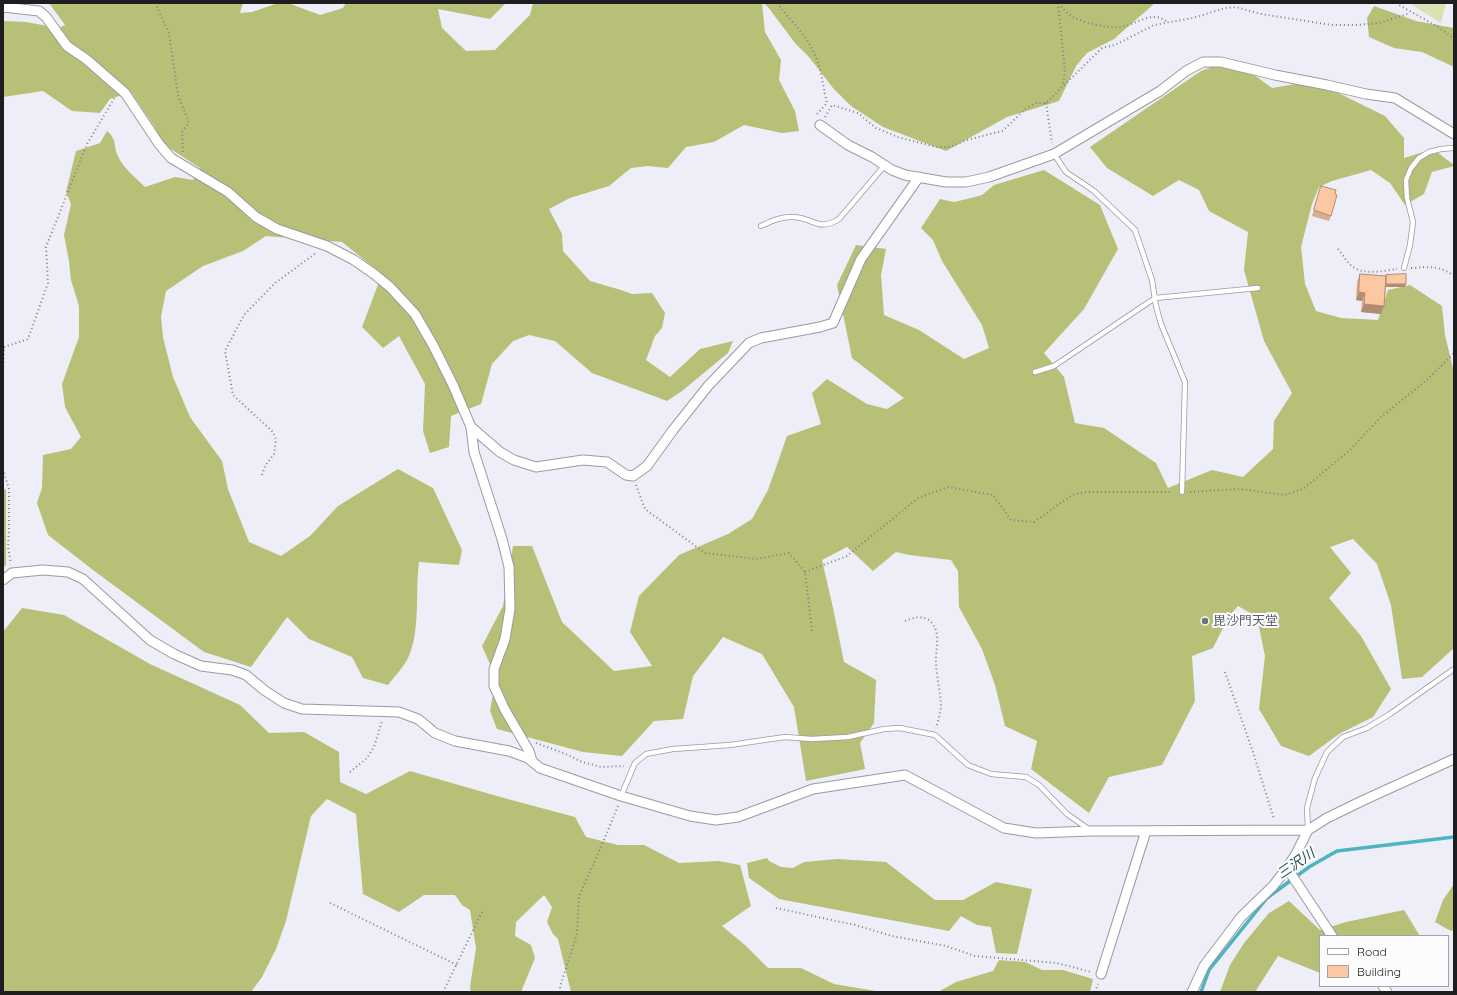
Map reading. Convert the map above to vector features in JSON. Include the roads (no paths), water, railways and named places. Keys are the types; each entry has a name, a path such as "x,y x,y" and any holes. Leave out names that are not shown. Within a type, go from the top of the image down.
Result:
{"street":[{"path":"3,7 39,12 46,17 68,46 86,59 125,93 159,144 171,158 228,192 256,217 277,229 327,246 354,260 390,287 415,314 433,344 471,427 474,452 502,539 509,567 510,609 505,639 494,669 494,686 521,740 529,751 532,762"},
{"path":"820,125 848,145 872,157 892,170 905,175 946,182 966,182 989,177 1054,154 1146,100 1186,71 1203,62 1221,62 1275,76 1328,85 1366,94 1395,98 1454,134"},
{"path":"471,427 500,452 514,460 536,467 583,460 607,462 626,475 633,476 647,466 708,386 749,343 761,338 820,328 833,323 861,259 919,177"},
{"path":"3,580 12,573 43,570 68,572 83,579 150,640 174,654 201,666 232,670 246,675 264,690 284,703 302,709 399,712 418,719 435,733 455,741 509,751 528,758 540,768 621,796 690,816 716,820 738,817 812,789 905,775 1004,828 1036,833 1092,831 1308,830"},
{"path":"1192,992 1204,966 1241,917 1273,886 1287,868 1308,830 1327,818 1454,759"},
{"path":"1101,974 1146,831"},
{"path":"1287,868 1331,935"}],"lane":[{"path":"1404,268 1410,245 1413,222 1407,198 1406,180 1411,168 1419,158 1429,152 1454,148"},
{"path":"1054,154 1066,172 1094,190 1135,230 1152,280 1161,324 1185,382 1182,492"},
{"path":"761,226 784,217 796,217 819,224 830,224 839,219 885,165"},
{"path":"1035,372 1054,366 1155,298 1258,288"},
{"path":"1308,830 1307,808 1315,778 1327,752 1343,737 1367,728 1390,714 1454,669"},
{"path":"621,796 635,763 646,754 672,749 730,745 785,736 812,739 848,737 884,729 900,728 935,735 968,765 991,774 1026,777 1039,785 1067,814 1092,831"}],"waterway":[{"name":"三沢川","path":"1201,992 1209,970 1267,898 1309,867 1337,851 1454,837"}],"place":[{"name":"毘沙門天堂","path":"1205,621"}]}
